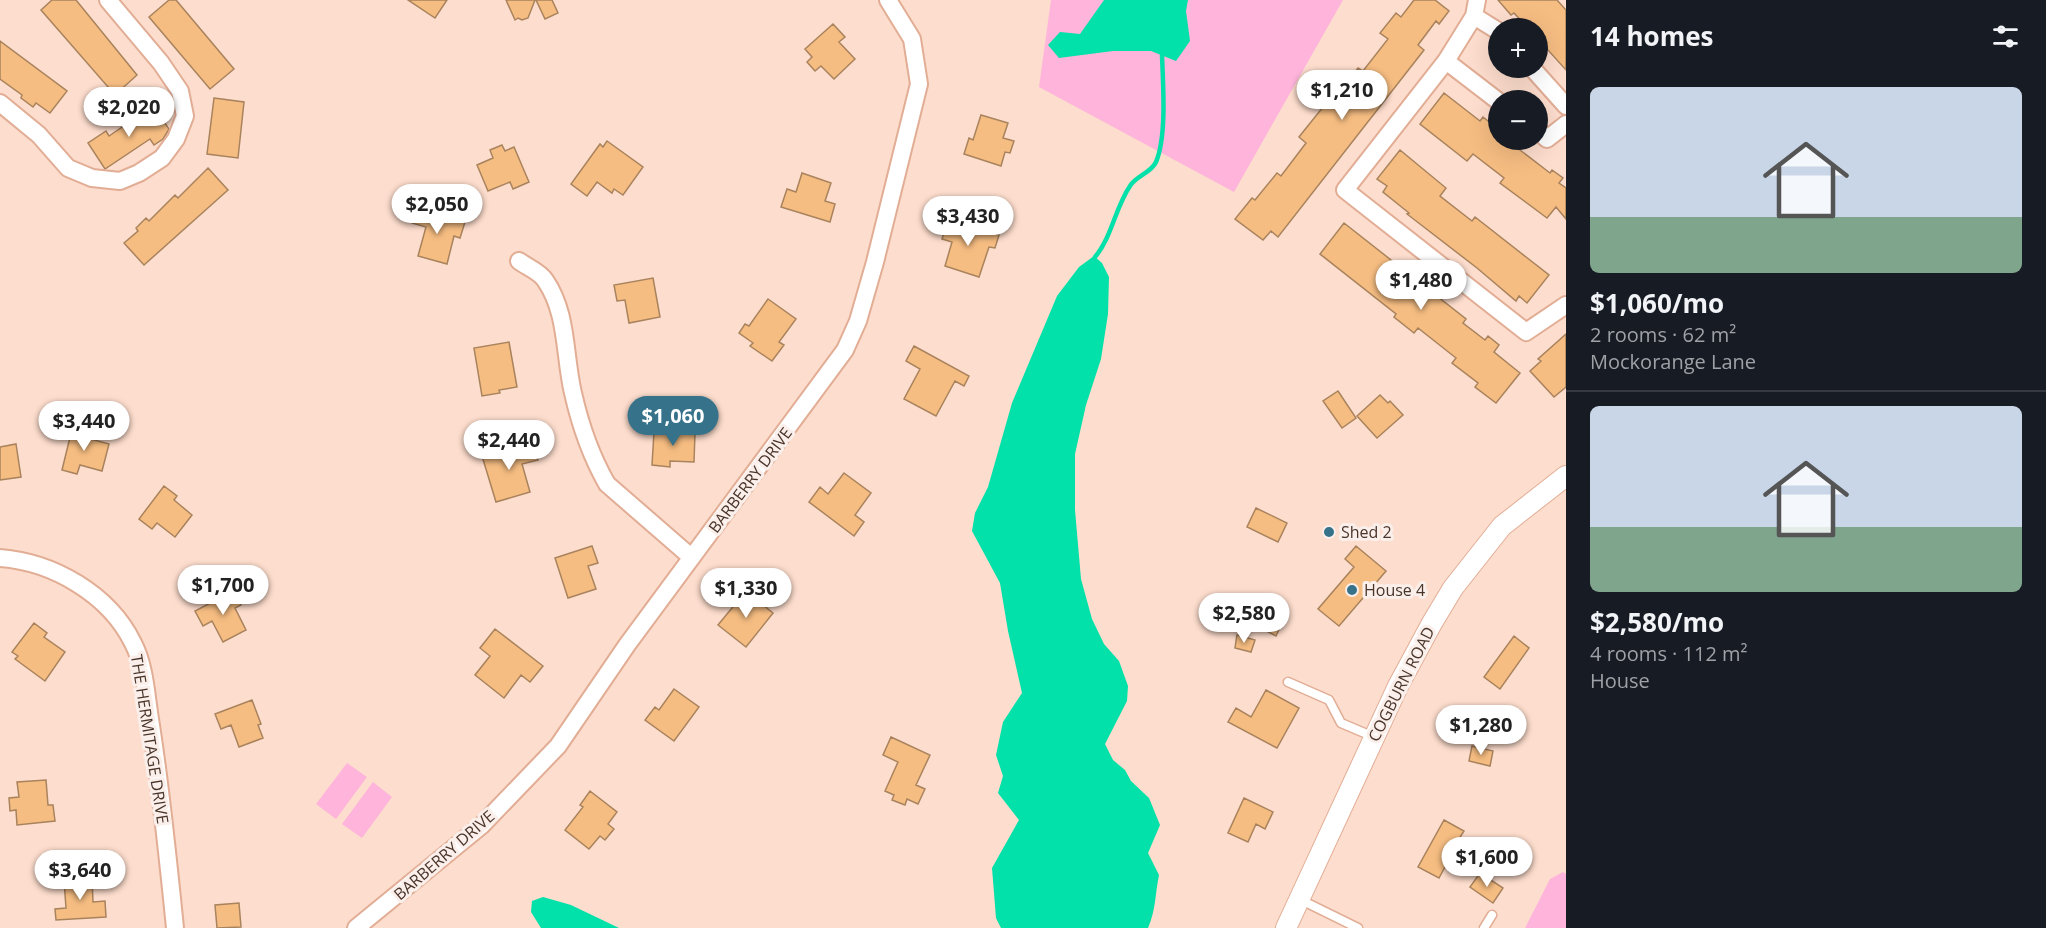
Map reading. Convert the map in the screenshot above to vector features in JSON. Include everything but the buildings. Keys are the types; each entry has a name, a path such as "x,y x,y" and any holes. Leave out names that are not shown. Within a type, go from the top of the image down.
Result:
{"street":[{"path":"0,103 39,135 68,168 93,178 120,181 139,173 162,158 176,139 185,116 180,91 161,63 108,0"},
{"name":"BARBERRY DRIVE","path":"356,928 482,825 558,746 691,557 846,350 858,321 920,84 912,39 888,0"},
{"path":"1488,21 1476,8 1446,61 1345,190 1526,332 1566,305"},
{"path":"1446,61 1488,93"},
{"path":"1541,78 1566,106"},
{"path":"1548,138 1566,127"},
{"path":"519,261 544,279 560,309 572,392 590,450 607,484 691,557"},
{"name":"COGBURN ROAD","path":"1286,928 1398,686 1432,623 1476,557 1502,526 1566,476"},
{"name":"THE HERMITAGE DRIVE","path":"0,558 35,564 74,582 108,609 123,625 134,644 141,664 159,774 175,928"}],"lane":[{"path":"1288,682 1329,700 1341,723 1374,738"},
{"path":"1299,898 1358,928"},
{"path":"1484,928 1492,915"}],"shaded area":[{"path":"1051,0 1343,0 1234,192 1039,87"},
{"path":"1104,0 1188,0 1186,11 1190,41 1176,61 1151,51 1113,51 1059,58 1048,45 1060,32 1080,34"},
{"path":"1094,256 1102,263 1109,277 1108,314 1101,359 1086,405 1075,454 1075,510 1081,579 1092,619 1104,644 1119,661 1128,686 1127,701 1105,744 1113,760 1125,770 1131,781 1149,798 1160,825 1148,853 1159,875 1154,908 1148,928 1001,928 996,918 992,868 1019,820 998,793 1003,776 996,755 1003,722 1022,693 1000,583 972,531 975,513 988,487 1012,403 1057,296 1079,267"},
{"path":"347,763 367,777 336,819 316,804"},
{"path":"373,782 392,797 362,838 342,824"},
{"path":"1563,872 1566,874 1566,928 1525,928 1550,879"},
{"path":"543,897 571,905 619,928 541,928 531,912 532,901"}],"waterway":[{"path":"1095,257 1106,241 1130,186 1156,162 1163,124 1162,55"}],"place":[{"name":"Shed 2","path":"1329,532"},
{"name":"House 4","path":"1352,590"}]}
